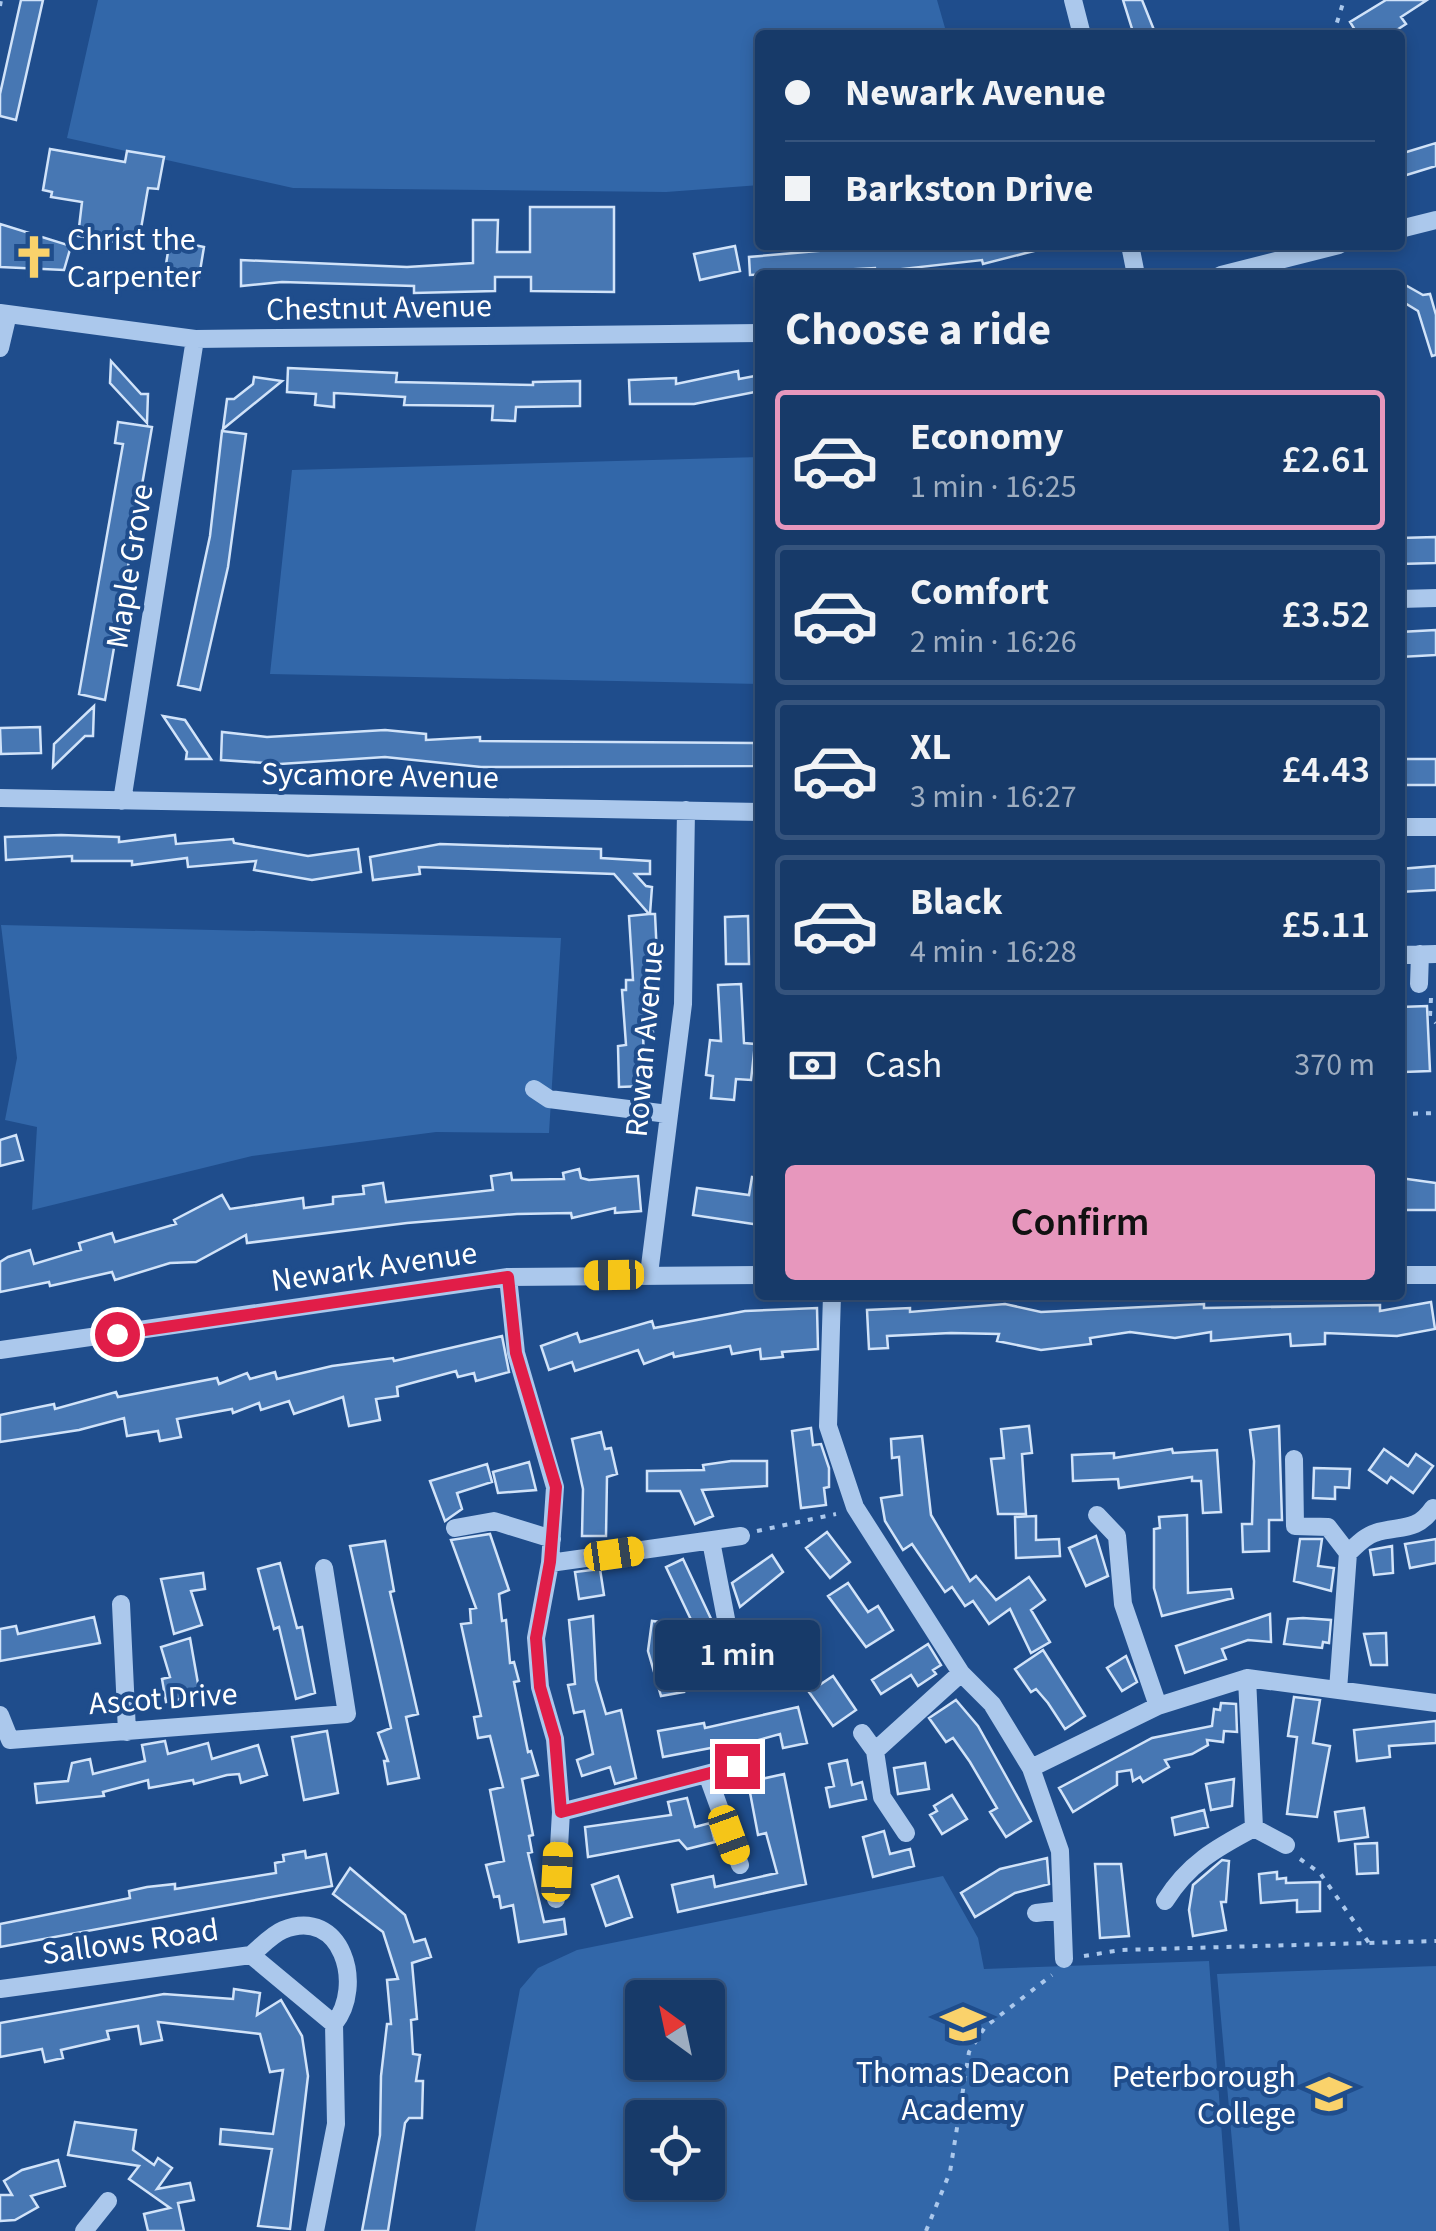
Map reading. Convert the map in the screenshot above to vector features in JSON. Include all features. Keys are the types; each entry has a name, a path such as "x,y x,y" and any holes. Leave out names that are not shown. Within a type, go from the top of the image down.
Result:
{"street":[{"path":"1073,0 1081,30"},
{"path":"1405,228 1436,220"},
{"path":"1241,270 1319,250"},
{"path":"0,348 4,313"},
{"name":"Chestnut Avenue","path":"4,313 195,339 755,332"},
{"name":"Maple Grove","path":"122,802 195,339"},
{"path":"1405,600 1436,598"},
{"name":"Sycamore Avenue","path":"0,798 755,812"},
{"name":"Rowan Avenue","path":"649,1274 683,1004 686,810"},
{"path":"1405,827 1436,827"},
{"path":"1419,984 1428,954"},
{"path":"534,1088 549,1100 668,1114"},
{"name":"Newark Avenue","path":"0,1350 508,1277 755,1275"},
{"path":"1405,1275 1436,1275"},
{"path":"508,1277 516,1353 556,1487 550,1562 536,1638 540,1687 555,1738 561,1812 556,1899"},
{"path":"832,1300 828,1426 854,1507 961,1673 992,1704 1030,1768 1060,1851 1064,1960"},
{"path":"1294,1459 1295,1526 1328,1527 1348,1553 1338,1690"},
{"path":"1348,1553 1374,1533 1408,1530 1426,1520 1433,1508"},
{"path":"1096,1515 1117,1536 1123,1604 1158,1706"},
{"path":"456,1528 494,1522 552,1540"},
{"path":"550,1562 741,1536"},
{"path":"711,1540 726,1619 712,1657"},
{"name":"Ascot Drive","path":"0,1714 10,1740 348,1714 324,1568"},
{"path":"121,1604 127,1732"},
{"path":"875,1752 961,1673"},
{"path":"1030,1768 1158,1706 1247,1678 1436,1703"},
{"path":"1247,1678 1254,1828"},
{"path":"862,1733 875,1752 882,1797 906,1832"},
{"path":"561,1812 737,1766"},
{"path":"707,1774 740,1865"},
{"path":"1254,1828 1286,1845"},
{"path":"1164,1901 1183,1872 1219,1846 1254,1828"},
{"path":"1036,1913 1062,1910"},
{"path":"251,1955 284,1930 317,1931 332,1937 346,1957 348,1996 334,2024 336,2124 315,2231"},
{"name":"Sallows Road","path":"0,1988 251,1955 334,2024"},
{"path":"84,2231 108,2201"}],"path":[{"path":"1335,30 1344,0"},
{"path":"1405,1114 1436,1114"},
{"path":"741,1536 854,1507"},
{"path":"1286,1845 1320,1873 1369,1943"},
{"path":"926,2231 950,2172 970,2052 984,2027 1041,1988 1064,1960 1120,1950 1436,1941"}],"shaded area":[{"path":"98,0 937,0 946,30 755,30 755,185 666,192 293,188 67,138"},
{"path":"755,457 755,684 270,674 292,470"},
{"path":"1,925 561,938 549,1133 436,1132 252,1156 32,1210 37,1127 5,1120 17,1058"},
{"name":"Thomas Deacon Academy","path":"943,1876 978,1938 984,1969 1209,1961 1229,2231 475,2231 520,1989 538,1968 577,1950"},
{"name":"Peterborough College","path":"1436,1966 1436,2231 1240,2231 1217,1974"}],"building":[{"path":"21,0 43,0 16,120 0,116 0,94"},
{"path":"1123,0 1142,0 1154,30 1132,30"},
{"path":"1386,0 1427,0 1401,17 1406,24 1397,30 1355,30 1350,22"},
{"path":"1436,143 1436,166 1405,175 1405,152"},
{"path":"50,149 125,162 127,151 164,157 158,189 148,188 138,246 78,236 82,202 51,197 52,192 43,190"},
{"path":"530,207 614,207 614,292 531,291 531,277 495,277 495,291 414,293 414,286 282,282 241,286 241,260 407,267 473,263 473,220 498,220 497,252 530,252"},
{"name":"Christ the Carpenter","path":"0,224 71,246 64,270 0,267"},
{"path":"170,240 204,247 199,277 165,270"},
{"path":"735,246 740,271 700,280 694,254"},
{"path":"829,250 1034,250 983,264 982,260 894,270 755,270 755,275 750,275 749,257"},
{"path":"1405,285 1423,295 1430,294 1436,315 1436,355 1432,356 1418,311 1405,303"},
{"path":"111,361 141,394 148,394 147,423 110,383"},
{"path":"288,368 397,373 396,382 533,385 580,381 580,406 516,407 515,421 492,420 493,406 404,405 405,397 334,393 334,407 315,405 316,394 287,392"},
{"path":"738,371 739,379 755,376 755,392 694,404 630,404 629,380 676,378 676,384"},
{"path":"254,377 282,381 223,429 227,399 234,399 253,384"},
{"path":"118,422 152,427 105,700 79,694 123,444 115,443"},
{"path":"222,431 246,434 228,567 200,690 178,685 210,536"},
{"path":"1436,537 1436,563 1405,564 1405,538"},
{"path":"1436,630 1436,655 1405,657 1405,632"},
{"path":"94,706 93,736 85,736 53,767 54,744"},
{"path":"163,716 185,720 211,759 186,759 187,752"},
{"path":"40,727 41,753 1,754 0,728"},
{"path":"385,730 426,734 426,740 480,737 480,741 754,743 754,766 481,767 385,757 280,764 221,760 222,732 267,737"},
{"path":"1405,759 1436,759 1436,785 1405,785"},
{"path":"175,835 176,844 233,839 234,843 308,856 358,849 361,872 312,880 254,870 256,861 188,867 187,858 132,865 132,861 72,861 72,856 6,860 5,837 119,837 119,842"},
{"path":"440,844 601,849 601,858 650,861 650,874 635,874 652,887 650,914 655,914 657,956 648,957 653,1033 643,1034 645,1086 619,1087 618,1046 626,1045 622,990 626,990 626,980 633,980 629,916 649,914 614,874 419,867 420,874 373,880 370,857"},
{"path":"1436,866 1436,890 1405,892 1405,869"},
{"path":"748,916 749,964 726,964 725,917"},
{"path":"741,984 744,1043 755,1044 751,1080 736,1079 734,1100 711,1098 713,1076 706,1075 710,1040 721,1041 718,985"},
{"path":"1427,1006 1430,1071 1405,1072 1405,1007"},
{"path":"16,1135 23,1160 0,1166 0,1140"},
{"path":"579,1169 581,1178 589,1180 638,1176 641,1211 615,1213 615,1208 572,1218 571,1213 517,1214 247,1243 246,1235 196,1262 170,1263 115,1280 112,1272 0,1292 0,1262 8,1257 30,1250 34,1264 81,1250 79,1243 112,1233 115,1242 176,1224 174,1220 222,1195 230,1209 303,1198 304,1208 333,1204 333,1197 364,1194 363,1186 383,1183 386,1202 493,1190 491,1176 511,1173 512,1180 564,1179 563,1173"},
{"path":"755,1177 755,1224 693,1215 697,1188 749,1195"},
{"path":"1405,1179 1436,1183 1436,1210 1405,1210"},
{"path":"1431,1302 1435,1329 1397,1336 1325,1333 1325,1344 1291,1346 1290,1334 1211,1341 1211,1332 1175,1338 1130,1332 1090,1338 1091,1344 1041,1350 997,1341 999,1334 951,1333 887,1336 888,1348 869,1349 867,1310 910,1308 910,1312 1005,1304 1041,1312 1204,1304 1204,1308 1380,1305 1380,1311"},
{"path":"817,1308 818,1349 782,1352 783,1357 761,1359 760,1349 732,1354 730,1346 674,1357 673,1353 644,1364 638,1350 575,1371 572,1362 549,1370 541,1346 577,1333 580,1342 652,1321 654,1328 745,1311"},
{"path":"502,1336 509,1372 476,1381 474,1373 458,1377 456,1371 397,1387 398,1396 376,1399 380,1420 349,1426 343,1397 294,1414 289,1401 261,1410 259,1403 233,1413 232,1409 177,1419 181,1437 160,1441 158,1431 127,1436 124,1418 79,1430 0,1442 0,1415 54,1404 55,1409 116,1392 118,1397 217,1378 219,1384 247,1373 250,1379 275,1372 277,1379 332,1366 393,1358 394,1361"},
{"path":"1029,1426 1032,1453 1022,1454 1026,1514 998,1514 991,1459 1004,1458 1001,1429"},
{"path":"1279,1426 1282,1520 1269,1520 1269,1551 1243,1552 1242,1524 1252,1524 1254,1461 1250,1430"},
{"path":"811,1428 813,1445 821,1444 829,1468 829,1487 824,1488 826,1505 801,1508 792,1431"},
{"path":"601,1432 605,1449 611,1448 617,1474 607,1477 606,1536 582,1536 583,1489 572,1439"},
{"path":"922,1436 931,1515 970,1581 976,1576 996,1600 1029,1577 1045,1600 1031,1610 1050,1642 1031,1653 1010,1609 989,1624 973,1601 965,1606 952,1587 945,1592 912,1544 903,1550 885,1521 881,1498 902,1495 899,1457 892,1458 891,1439"},
{"path":"1172,1449 1173,1453 1217,1450 1221,1512 1203,1513 1201,1481 1192,1481 1192,1477 1119,1488 1118,1479 1073,1481 1072,1455 1114,1453 1114,1458"},
{"path":"1384,1449 1408,1466 1416,1454 1433,1466 1413,1493 1391,1477 1387,1483 1369,1470"},
{"path":"767,1461 767,1486 702,1490 713,1516 695,1524 680,1491 647,1491 647,1471 704,1470 703,1465"},
{"path":"529,1462 536,1490 498,1493 493,1472"},
{"path":"487,1464 492,1482 457,1493 462,1509 445,1521 430,1481"},
{"path":"1314,1468 1350,1469 1349,1488 1335,1487 1335,1499 1313,1498"},
{"path":"1187,1515 1188,1593 1231,1589 1233,1598 1162,1616 1154,1588 1154,1529 1160,1528 1159,1517"},
{"path":"1036,1516 1036,1540 1059,1539 1060,1556 1016,1558 1015,1517"},
{"path":"827,1532 850,1562 830,1578 806,1548"},
{"path":"490,1534 509,1590 499,1594 502,1621 506,1620 510,1663 514,1662 519,1681 514,1682 528,1752 531,1751 538,1775 522,1779 533,1835 529,1836 532,1852 528,1853 544,1922 564,1919 566,1934 519,1942 513,1905 501,1908 486,1865 504,1861 490,1790 503,1787 490,1736 478,1738 474,1717 481,1716 461,1624 471,1623 470,1609 476,1608 451,1540"},
{"path":"1096,1536 1108,1576 1086,1586 1069,1548"},
{"path":"1300,1539 1322,1539 1318,1566 1334,1568 1331,1591 1294,1581"},
{"path":"1436,1539 1436,1563 1410,1568 1405,1544"},
{"path":"385,1541 394,1591 390,1592 418,1714 406,1717 419,1778 388,1784 384,1761 388,1761 378,1733 391,1728 350,1546"},
{"path":"1392,1546 1393,1573 1374,1575 1370,1550"},
{"path":"772,1555 783,1572 740,1607 732,1583"},
{"path":"683,1559 712,1621 674,1639 684,1692 661,1696 648,1651 652,1621 694,1626 666,1567"},
{"path":"280,1563 297,1628 302,1627 315,1693 296,1699 279,1627 274,1629 258,1569"},
{"path":"600,1569 604,1595 579,1599 575,1572"},
{"path":"203,1573 205,1589 191,1591 202,1625 174,1634 161,1579"},
{"path":"848,1583 868,1612 878,1606 893,1630 866,1647 828,1596"},
{"path":"1270,1614 1271,1642 1248,1640 1222,1649 1226,1659 1185,1673 1176,1646"},
{"path":"593,1616 596,1680 606,1714 621,1710 636,1778 615,1784 610,1767 582,1776 577,1760 593,1754 584,1711 574,1713 568,1685 575,1684 569,1620"},
{"path":"94,1617 100,1643 0,1661 0,1629 16,1626 18,1634"},
{"path":"1288,1619 1331,1620 1329,1643 1323,1642 1322,1648 1284,1644"},
{"path":"1386,1633 1387,1665 1371,1665 1364,1634"},
{"path":"190,1638 200,1695 166,1702 162,1679 170,1677 161,1647"},
{"path":"928,1644 941,1665 933,1670 936,1674 918,1686 911,1675 881,1694 872,1680"},
{"path":"1043,1650 1085,1716 1065,1729 1048,1703 1036,1689 1031,1692 1015,1669"},
{"path":"1126,1656 1137,1682 1122,1691 1107,1668"},
{"path":"833,1676 856,1710 833,1726 809,1692"},
{"path":"1294,1697 1320,1700 1313,1743 1330,1746 1317,1817 1287,1814 1297,1737 1288,1736"},
{"path":"956,1700 978,1726 1031,1821 1006,1837 990,1812 997,1808 970,1762 953,1738 946,1742 929,1718"},
{"path":"1221,1703 1236,1704 1237,1732 1224,1731 1223,1742 1207,1740 1208,1745 1192,1754 1165,1760 1169,1767 1143,1782 1140,1777 1133,1781 1131,1770 1117,1772 1117,1785 1073,1812 1059,1788 1152,1738 1212,1726 1214,1709 1220,1710"},
{"path":"798,1707 807,1743 783,1748 780,1734 733,1747 732,1744 663,1757 658,1731 704,1723 705,1728"},
{"path":"1436,1721 1436,1743 1389,1746 1390,1757 1357,1761 1354,1730"},
{"path":"327,1731 338,1793 304,1800 292,1737"},
{"path":"165,1741 168,1754 208,1743 212,1759 258,1745 267,1775 241,1783 239,1774 149,1788 148,1780 103,1792 104,1796 37,1803 35,1784 68,1781 72,1763 90,1759 93,1774 145,1761 142,1745"},
{"path":"847,1760 852,1785 862,1782 866,1799 830,1807 826,1788 834,1786 829,1764"},
{"path":"925,1763 929,1789 898,1794 894,1768"},
{"path":"784,1774 806,1884 678,1912 672,1885 713,1876 715,1887 777,1873 766,1833 758,1835 748,1782"},
{"path":"1234,1779 1232,1806 1211,1810 1206,1784"},
{"path":"952,1795 967,1819 942,1834 930,1815 937,1811 934,1806"},
{"path":"687,1798 695,1827 710,1823 715,1842 687,1849 679,1840 588,1857 585,1827 671,1815 668,1802"},
{"path":"1364,1808 1368,1837 1339,1841 1335,1812"},
{"path":"1204,1810 1208,1827 1175,1835 1172,1818"},
{"path":"884,1831 890,1854 910,1849 914,1866 873,1877 863,1837"},
{"path":"1377,1843 1378,1873 1357,1874 1355,1844"},
{"path":"305,1851 306,1858 326,1854 332,1886 0,1947 0,1924 130,1898 129,1891 147,1887 175,1884 175,1889 276,1873 275,1863 284,1861 283,1855"},
{"path":"1047,1858 1049,1884 1015,1893 975,1917 961,1893 1000,1869"},
{"path":"1222,1860 1229,1861 1226,1902 1221,1902 1226,1930 1193,1936 1189,1910 1193,1885"},
{"path":"1095,1864 1121,1864 1129,1936 1100,1938"},
{"path":"350,1868 405,1915 414,1942 425,1939 431,1957 412,1963 417,2019 411,2020 413,2054 420,2055 416,2081 423,2081 422,2118 409,2118 405,2123 388,2231 362,2231 380,2135 381,2076 387,2024 391,2024 387,1980 398,1979 383,1932 333,1894"},
{"path":"1277,1872 1277,1879 1286,1878 1286,1883 1320,1882 1320,1911 1297,1912 1297,1900 1261,1903 1259,1874"},
{"path":"618,1876 632,1917 606,1926 592,1885"},
{"path":"234,1989 260,1993 257,2015 281,2000 302,2036 308,2076 290,2229 258,2226 272,2149 220,2144 221,2129 273,2134 283,2070 270,2072 260,2034 158,2022 162,2040 141,2044 138,2026 107,2031 109,2039 61,2050 63,2058 45,2062 42,2049 0,2057 0,2023 164,1994 233,1999"},
{"path":"75,2122 136,2130 133,2150 154,2165 158,2158 172,2168 157,2189 190,2183 194,2200 178,2203 184,2231 148,2231 144,2214 170,2208 129,2179 139,2166 68,2155"},
{"path":"58,2160 65,2186 31,2196 38,2207 15,2220 0,2221 0,2195 12,2195 4,2181 22,2170"}],"place":[{"name":"Christ the Carpenter","path":"34,257"},
{"name":"Thomas Deacon Academy","path":"963,2024"},
{"name":"Peterborough College","path":"1329,2094"}],"route":[{"path":"117,1334 508,1277 516,1353 556,1487 550,1562 536,1638 540,1687 555,1738 561,1812 737,1766"}]}
